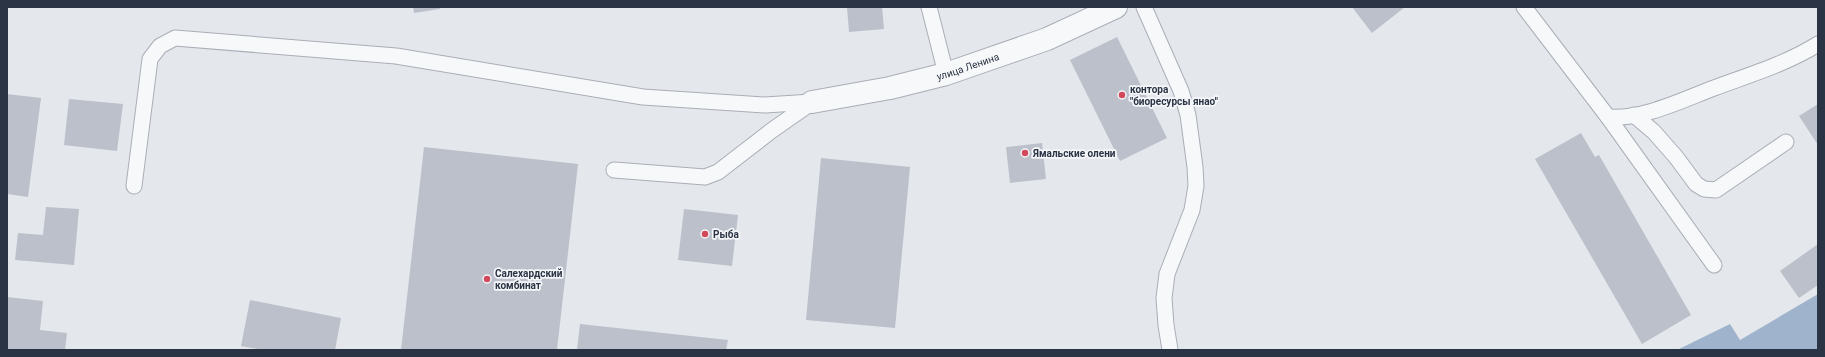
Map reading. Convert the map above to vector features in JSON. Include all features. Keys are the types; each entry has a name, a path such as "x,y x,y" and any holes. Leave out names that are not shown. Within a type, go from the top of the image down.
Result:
{"street":[{"name":"улица Ленина","path":"812,102 890,88 946,74 1047,39 1116,7"}],"lane":[{"path":"929,7 946,74"},
{"path":"1144,7 1181,91 1188,115 1195,167 1196,186 1192,210 1167,274 1164,298 1170,350"},
{"path":"1524,7 1608,117 1714,265"},
{"path":"134,186 150,59 160,46 175,38 396,56 643,97 765,105 812,102"},
{"path":"1608,117 1621,118 1676,102 1788,61 1818,44"},
{"path":"614,170 705,177 718,172 771,131 812,102"},
{"path":"1634,115 1654,132 1676,157 1696,184 1704,189 1716,190 1786,142"}],"water":[{"path":"1818,294 1818,350 1677,350 1730,324 1740,340"}],"building":[{"path":"413,7 439,7 440,9 414,13"},
{"path":"847,7 882,7 884,29 849,32"},
{"path":"1352,7 1405,7 1372,33"},
{"path":"1117,37 1167,138 1120,161 1070,60"},
{"path":"7,94 41,98 28,197 7,194"},
{"path":"69,99 123,104 117,151 64,145"},
{"path":"1818,104 1818,145 1799,116"},
{"path":"1581,133 1595,157 1599,155 1691,315 1642,344 1535,159"},
{"path":"1042,143 1046,179 1010,183 1006,147"},
{"name":"Салехардский комбинат","path":"424,147 578,164 557,350 401,350"},
{"path":"821,158 910,167 895,328 806,320"},
{"path":"46,207 79,209 74,265 15,260 18,233 43,235"},
{"path":"684,209 738,215 732,266 678,260"},
{"path":"1818,244 1818,285 1799,298 1780,271"},
{"path":"7,297 43,301 40,330 67,333 65,350 7,350"},
{"path":"250,300 341,318 335,350 263,350 241,346"},
{"path":"580,324 728,340 726,350 577,350"}],"place":[{"name":"контора \"биоресурсы янао\"","path":"1122,95"},
{"name":"Ямальские олени","path":"1025,153"},
{"name":"Рыба","path":"705,234"},
{"name":"Салехардский комбинат","path":"487,279"}]}
